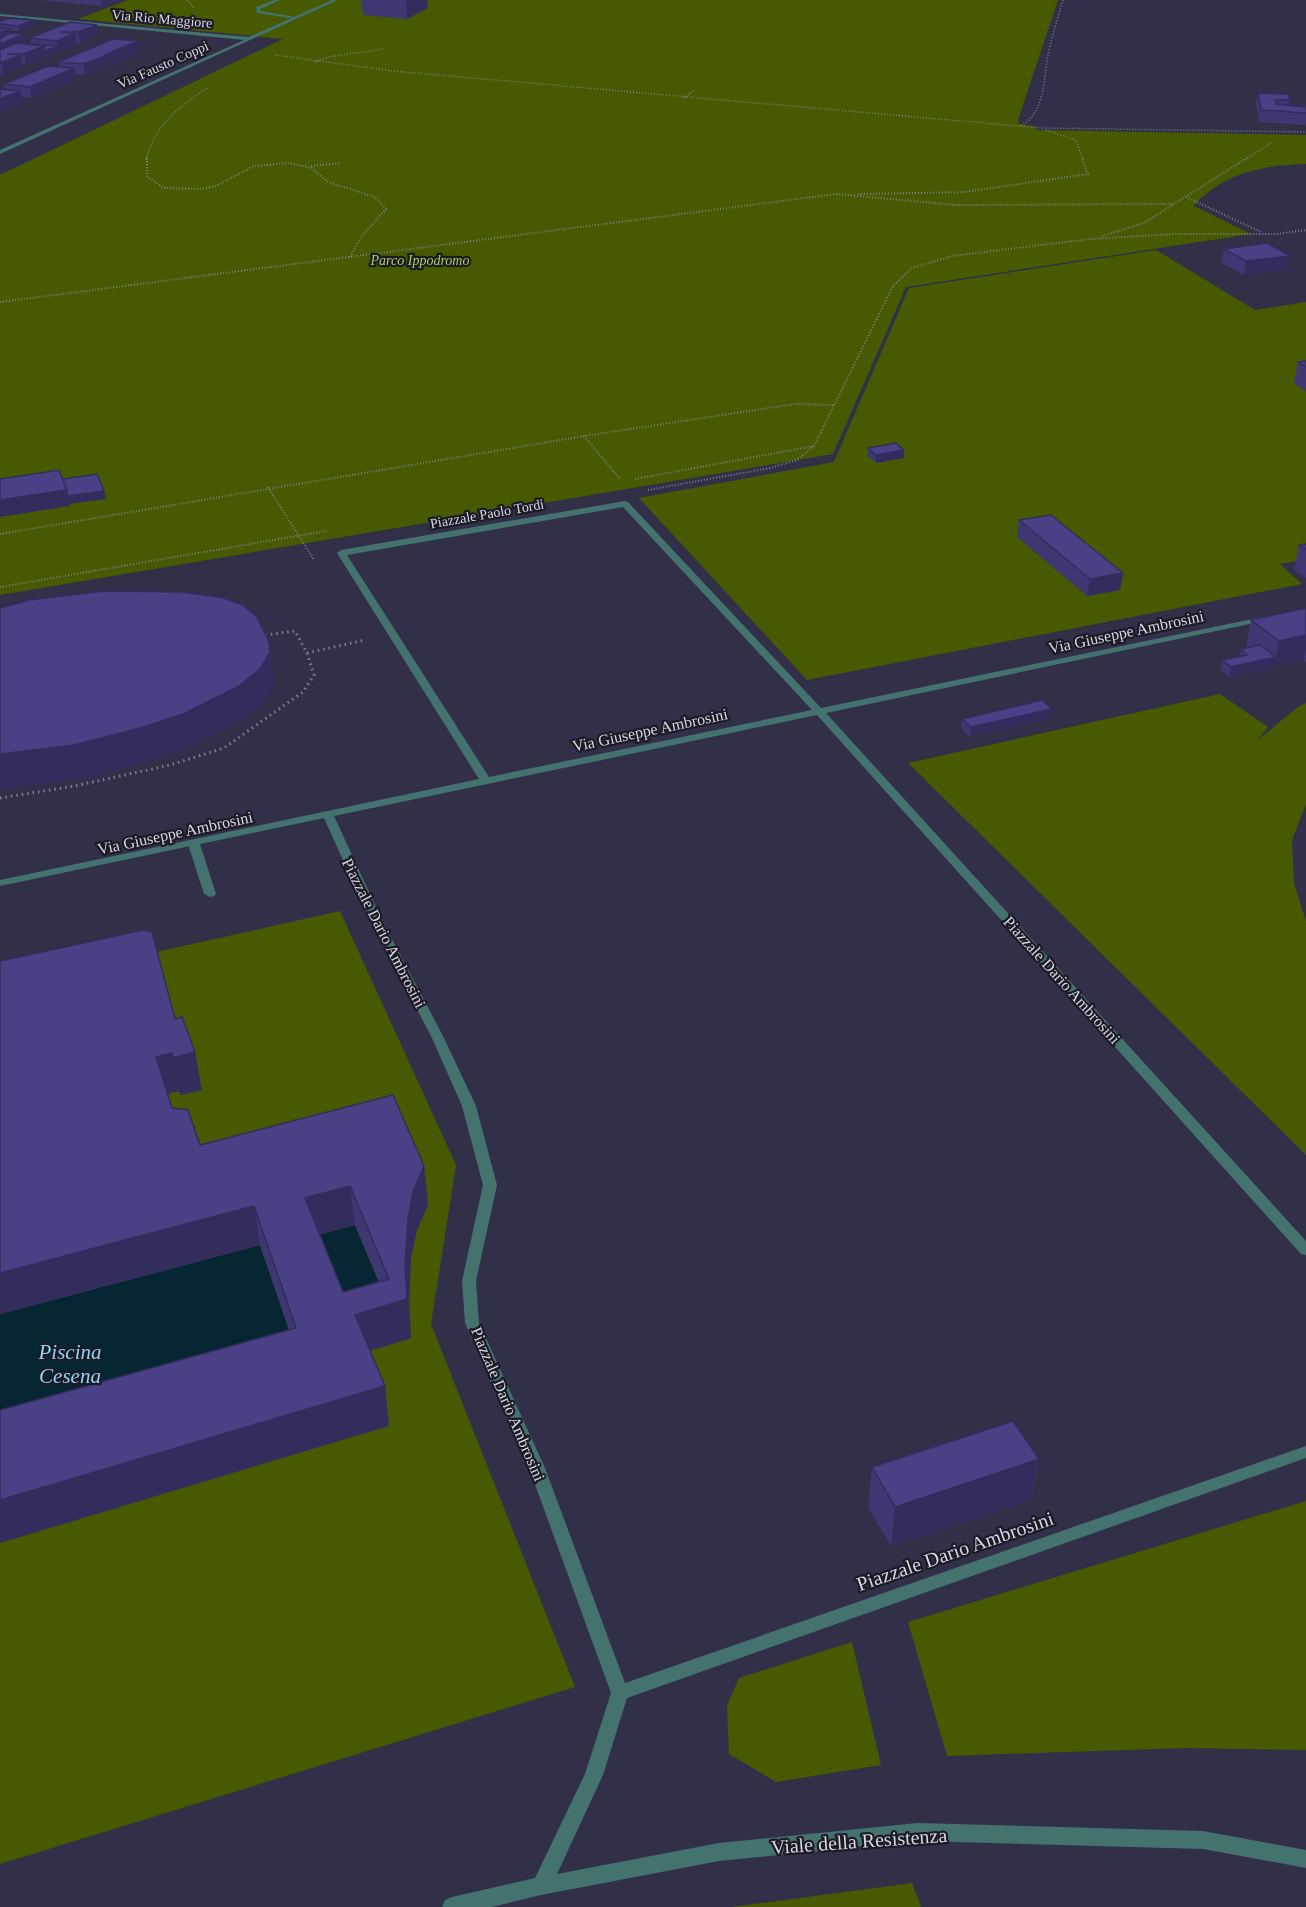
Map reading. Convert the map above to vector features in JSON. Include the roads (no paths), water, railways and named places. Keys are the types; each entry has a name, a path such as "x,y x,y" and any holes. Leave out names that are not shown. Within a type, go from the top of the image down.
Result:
{"street":[{"path":"278,0 258,8 259,12 295,18"},
{"name":"Via Fausto Coppi","path":"0,152 336,0"},
{"name":"Via Rio Maggiore","path":"2,16 250,39"},
{"name":"Piazzale Paolo Tordi","path":"485,780 341,553 625,504 816,711"},
{"name":"Via Giuseppe Ambrosini","path":"0,884 328,816 485,780 1271,617"},
{"name":"Piazzale Dario Ambrosini","path":"816,711 1306,1250"},
{"name":"Piazzale Dario Ambrosini","path":"328,816 376,920 438,1038 469,1106 490,1185 469,1281 472,1323 537,1468 620,1693 1306,1452"},
{"path":"194,844 210,894"},
{"path":"541,1886 594,1775 620,1693"},
{"name":"Viale della Resistenza","path":"452,1907 541,1886 719,1852 917,1832 1203,1840 1306,1859"}],"water":[{"path":"355,1225 394,1318 348,1331 310,1237"},
{"name":"Piscina Cesena","path":"260,1245 302,1367 0,1453 0,1314"}],"park label":[{"name":"Parco Ippodromo","path":"420,260"}]}
